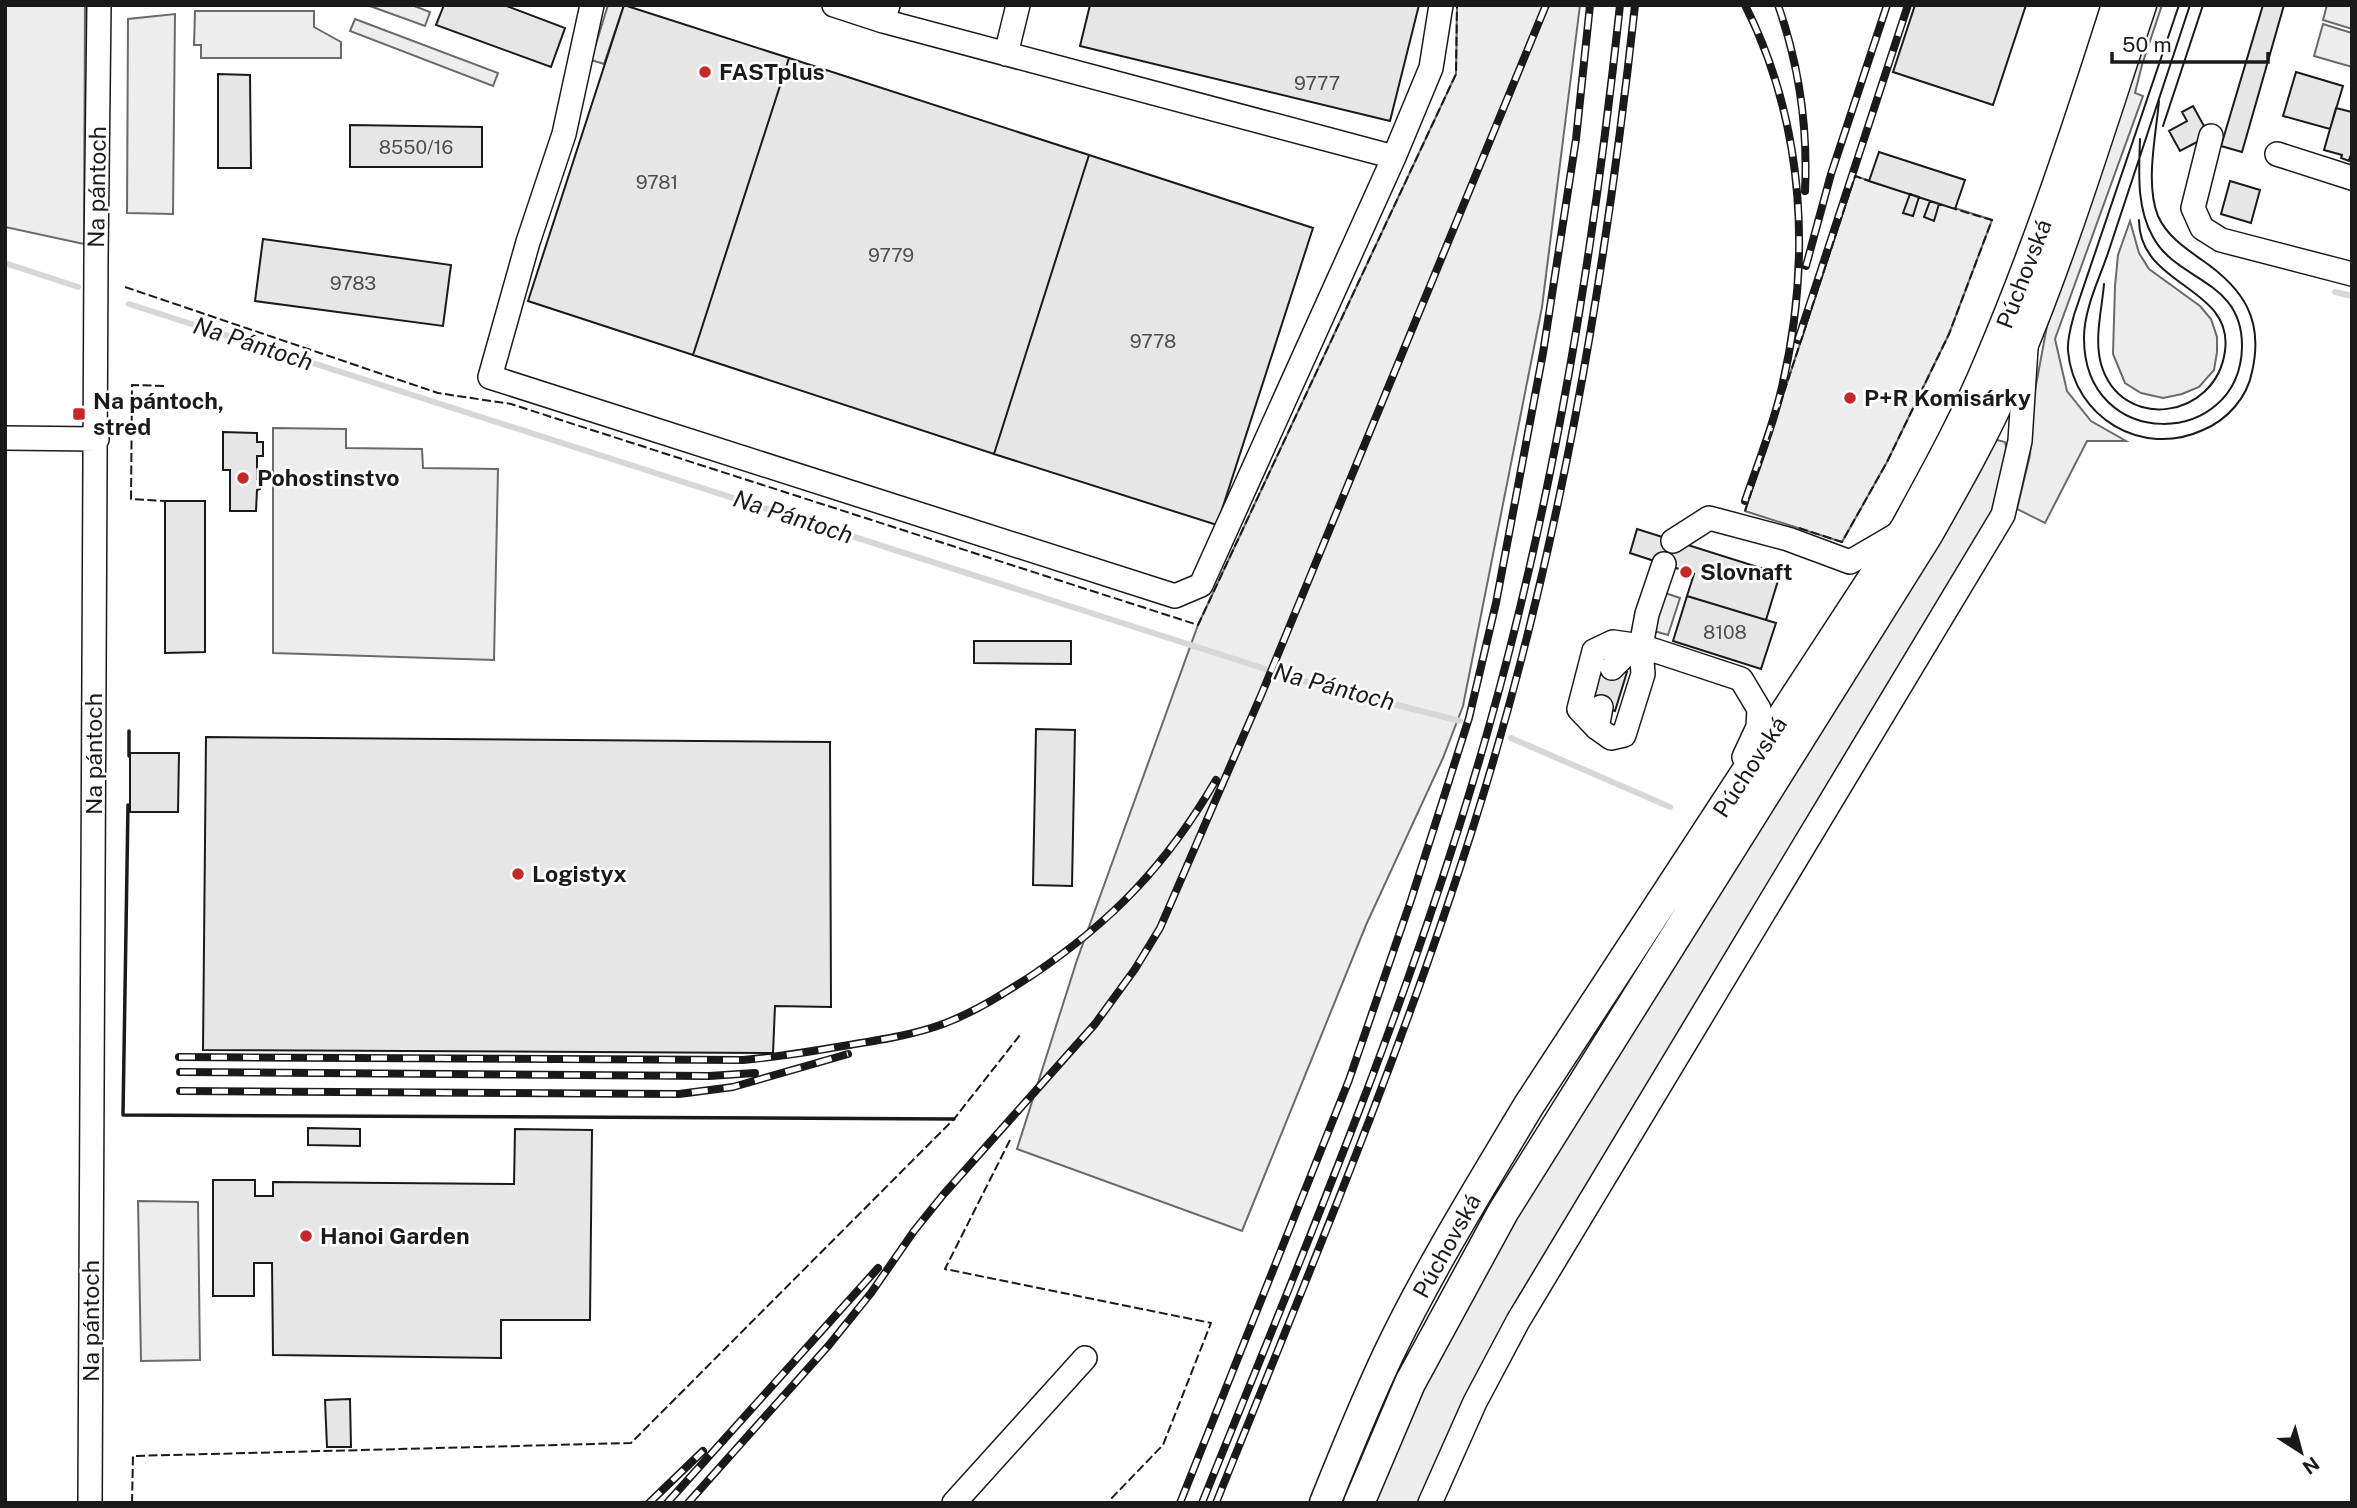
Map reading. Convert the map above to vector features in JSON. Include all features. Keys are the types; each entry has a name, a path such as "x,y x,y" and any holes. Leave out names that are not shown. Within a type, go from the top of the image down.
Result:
{"main road":[{"name":"Púchovská","path":"1325,1503 1354,1429 1388,1354 1466,1211 1530,1105 1906,528 1960,427 2016,300 2117,5"},
{"name":"Púchovská","path":"1359,1503 1409,1382 1503,1212 1927,535 1985,430 2027,335 2063,238 2141,5"}],"street":[{"name":"Na pántoch","path":"90,1503 99,5"},
{"path":"592,5 564,134 528,242 490,377 1175,596 1201,585 1394,157 1431,68 1441,5"},
{"path":"834,5 885,13 1006,54 1394,157"},
{"path":"1006,54 1018,5"},
{"path":"2211,136 2193,208 2202,228 2221,240 2352,274"},
{"path":"2277,154 2352,178"},
{"path":"1430,1503 1475,1402 1518,1321 2003,515 2020,441 2027,335"},
{"path":"5,438 97,439"},
{"path":"1673,541 1709,517 1788,539 1850,562 1906,528"},
{"path":"1664,564 1647,614 1641,646 1643,674 1624,735 1611,738 1599,717 1579,709 1594,651 1613,642 1641,646 1741,679 1759,709 1758,727 1745,757 1685,865"},
{"path":"1612,668 1626,654 1641,646"},
{"path":"954,1503 1085,1358"}],"shaded area":[{"path":"5,5 85,5 84,244 5,227"},
{"path":"367,5 412,5 430,12 425,26"},
{"path":"608,5 624,5 604,64 591,60"},
{"path":"1457,5 1580,5 1542,307 1463,706 1443,758 1366,925 1242,1231 1017,1149 1077,960 1198,625 1456,74"},
{"path":"2152,5 2162,5 2135,93 2143,96 2055,339 2067,391 2091,421 2126,441 2087,441 2045,523 2017,509 2030,455 2033,401 2047,326"},
{"path":"2327,5 2352,5 2352,29 2323,20"},
{"path":"195,11 314,11 314,27 341,42 341,58 201,58 201,45 194,45"},
{"path":"175,14 173,214 127,213 128,19"},
{"path":"355,19 498,73 493,86 350,31"},
{"path":"2323,24 2352,33 2352,67 2314,56"},
{"name":"P+R Komisárky","path":"1855,176 1992,220 1949,334 1887,462 1842,542 1745,511"},
{"path":"2130,221 2139,253 2149,269 2200,306 2211,319 2217,337 2214,370 2199,387 2182,394 2163,398 2141,393 2125,383 2113,354 2118,255"},
{"path":"273,428 346,429 346,448 422,449 423,468 498,469 494,660 273,653"},
{"path":"1997,440 2005,442 2009,459 1995,505 1974,544 1630,1113 1490,1351 1418,1503 1371,1503 1439,1352 1499,1243"},
{"path":"1665,593 1680,598 1668,635 1654,631"},
{"path":"138,1201 198,1202 200,1360 141,1361"}],"building":[{"path":"444,5 504,5 565,28 551,67 436,25"},
{"path":"624,5 789,58 693,355 528,301"},
{"path":"1090,5 1419,5 1390,121 1080,46"},
{"path":"1915,5 2026,5 1993,105 1893,72"},
{"path":"2263,5 2284,5 2242,152 2221,146"},
{"path":"789,58 1089,155 994,454 693,355"},
{"path":"2296,72 2343,86 2330,129 2283,116"},
{"path":"218,74 250,75 251,168 218,168"},
{"path":"2193,106 2204,126 2199,141 2180,151 2169,131 2187,121 2182,112"},
{"path":"2336,108 2352,112 2352,158 2350,157 2349,161 2341,158 2342,155 2324,150"},
{"path":"350,125 482,127 482,167 350,167"},
{"path":"1879,152 1965,180 1955,209 1869,181"},
{"path":"1089,155 1313,228 1217,525 994,454"},
{"path":"2230,181 2260,190 2251,223 2221,214"},
{"path":"1910,194 1919,197 1913,216 1903,213"},
{"path":"1930,201 1939,204 1934,221 1924,217"},
{"path":"263,239 451,265 443,326 255,301"},
{"path":"223,432 257,433 257,442 263,442 263,456 257,456 260,489 257,490 256,511 230,511 230,470 223,470"},
{"path":"165,501 205,501 205,652 165,653"},
{"path":"1637,529 1780,574 1766,620 1687,596 1694,574 1630,553"},
{"path":"1687,596 1776,623 1761,669 1673,641"},
{"path":"974,641 1071,641 1071,664 974,663"},
{"path":"1601,665 1627,672 1615,711 1589,703"},
{"path":"1036,729 1075,730 1072,886 1033,885"},
{"name":"Logistyx","path":"206,737 830,742 831,1007 775,1006 773,1053 203,1050"},
{"path":"130,753 179,753 178,812 130,812"},
{"path":"308,1128 360,1129 360,1146 308,1145"},
{"path":"515,1129 592,1130 590,1320 501,1320 501,1358 273,1355 272,1263 254,1263 254,1296 213,1296 213,1180 255,1180 255,1196 273,1196 273,1182 514,1184"},
{"path":"350,1399 351,1447 327,1447 325,1400"}],"waterway":[{"name":"Na Pántoch","path":"5,263 78,287"},
{"name":"Na Pántoch","path":"2335,292 2352,296"},
{"name":"Na Pántoch","path":"129,304 1303,681 1460,721"},
{"name":"Na Pántoch","path":"1511,738 1670,807"}],"tram line":[{"path":"2159,101 2152,175 2158,216 2166,230 2177,241 2217,271 2239,294 2253,321 2255,353 2246,391 2228,414 2203,430 2180,437 2157,439 2135,435 2115,426 2097,413 2083,396 2073,375 2068,346 2074,315 2179,5"},
{"path":"2140,139 2140,151 2139,164 2139,176 2141,201 2153,237 2177,264 2207,283 2232,307 2239,325 2242,347 2235,381 2216,405 2191,419 2162,424 2133,418 2108,402 2091,376 2084,338 2090,303 2110,247 2130,186 2140,156 2170,66 2190,5"},
{"path":"2163,126 2203,5"},
{"path":"2104,284 2098,344 2101,364 2112,386 2128,401 2147,408 2167,409 2187,403 2205,391 2218,374 2225,351 2224,329 2215,313 2202,299 2154,260 2143,242 2139,220"}],"railway":[{"path":"688,1503 829,1345 943,1195 1095,1024 1135,969 1160,928 1262,693 1546,5"},
{"path":"1180,1503 1349,1080 1411,900 1469,718 1496,603 1543,353 1576,139 1590,5"},
{"path":"1202,1503 1392,1024 1426,927 1488,730 1533,551 1569,370 1598,188 1620,5"},
{"path":"1216,1503 1417,994 1447,908 1505,721 1555,519 1575,417 1609,212 1635,5"},
{"path":"1745,5 1765,51 1781,99 1791,147 1799,246 1797,296 1780,395 1745,501"},
{"path":"1778,5 1797,74 1805,144 1805,191"},
{"path":"1806,266 1831,174 1887,5"},
{"path":"1798,340 1908,5"},
{"path":"179,1057 743,1060 783,1056 920,1031 955,1019 988,1002 1031,976 1088,934 1113,912 1158,864 1216,780"},
{"path":"180,1091 679,1094 733,1087 848,1054"},
{"path":"180,1072 709,1076 755,1073"},
{"path":"667,1503 878,1268"},
{"path":"649,1503 703,1451"}],"fence":[{"path":"125,287 438,393 511,404 1198,625 1456,74 1457,5"},
{"path":"1745,511 1855,176 1869,181"},
{"path":"1799,528 1842,542 1887,462 1949,334 1992,220 1955,209"},
{"path":"164,386 132,385 131,499 165,501"},
{"path":"132,1503 133,1456 631,1443 954,1119 1020,1035"},
{"path":"1010,1140 945,1269 1211,1323 1163,1445 1107,1503"}],"wall":[{"path":"129,731 129,756"},
{"path":"128,805 123,1115 954,1119"}],"place":[{"name":"FASTplus","path":"705,72"},
{"name":"P+R Komisárky","path":"1850,398"},
{"name":"Na pántoch, stred","path":"79,414"},
{"name":"Pohostinstvo","path":"243,478"},
{"name":"Slovnaft","path":"1686,572"},
{"name":"Logistyx","path":"518,874"},
{"name":"Hanoi Garden","path":"306,1236"}]}
